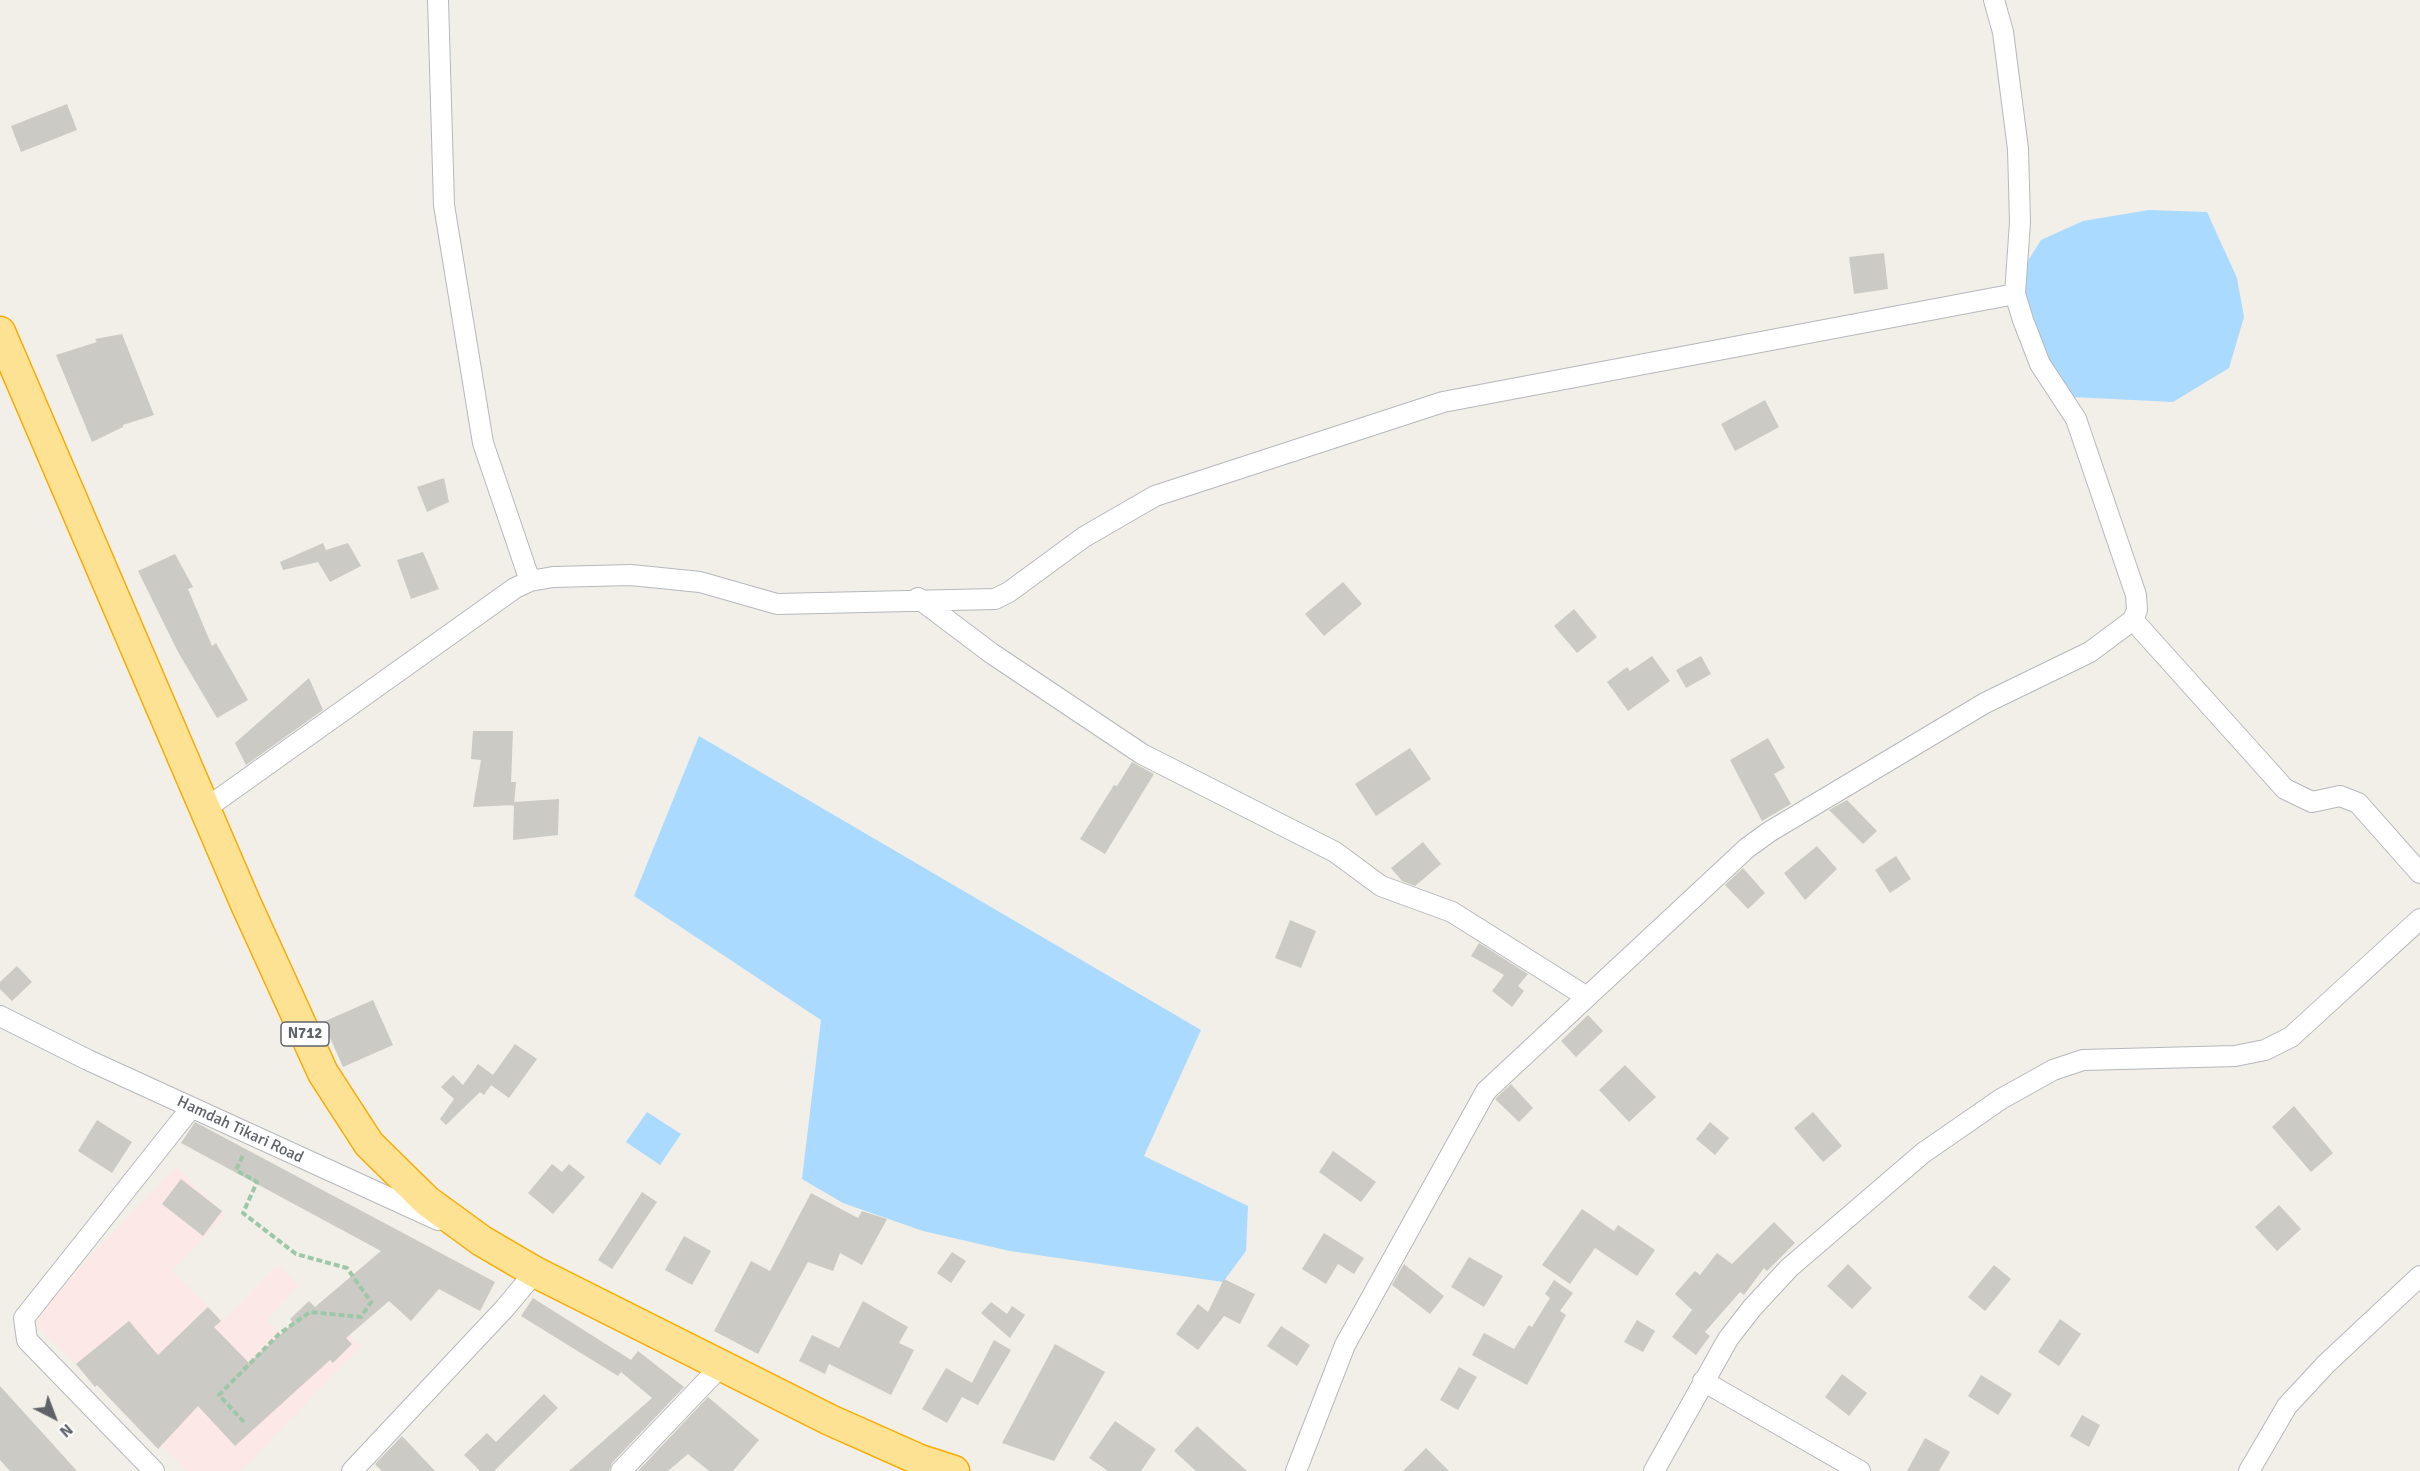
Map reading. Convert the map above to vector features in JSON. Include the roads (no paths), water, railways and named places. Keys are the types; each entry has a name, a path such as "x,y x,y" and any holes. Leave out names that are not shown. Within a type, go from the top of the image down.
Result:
{"highway":[{"name":"N712","path":"0,332 205,809 323,1073 369,1144 427,1201 482,1240 536,1272 830,1420 927,1465 954,1471"}],"street":[{"path":"438,0 444,204 483,443 530,581"},
{"path":"1296,1471 1345,1345 1480,1099 1747,848 1769,832 1985,704 2090,652 2133,620 2137,610 2136,595 2076,419 2040,364 2015,294 2020,222 2018,149 2003,32 1994,0"},
{"path":"205,809 515,588 530,581 553,577 631,575 700,582 777,604 918,598 995,599 1009,592 1084,537 1155,496 1443,402 2015,294"},
{"path":"918,598 991,653 1142,754 1335,852 1381,886 1452,912 1587,997"},
{"path":"2133,620 2285,789 2312,802 2340,796 2358,803 2420,873"},
{"path":"1654,1471 1728,1340 1790,1268 1923,1153 2001,1099 2053,1070 2083,1060 2235,1056 2265,1050 2291,1036 2420,919"},
{"name":"Hamdah Tikari Road","path":"0,1016 191,1108 482,1240"},
{"path":"154,1471 27,1340 24,1318 191,1108"},
{"path":"352,1471 536,1272"},
{"path":"2249,1471 2287,1406 2326,1364 2420,1276"},
{"path":"621,1471 721,1366"},
{"path":"1704,1380 1860,1471"}],"water":[{"path":"2149,210 2207,212 2237,278 2244,317 2229,368 2173,402 2072,397 2044,366 2023,303 2024,267 2041,240 2083,221"},
{"path":"699,736 1201,1030 1144,1156 1248,1206 1246,1251 1223,1282 1010,1251 923,1231 843,1203 802,1179 821,1020 634,896"},
{"path":"647,1112 681,1134 660,1165 626,1142"}]}
